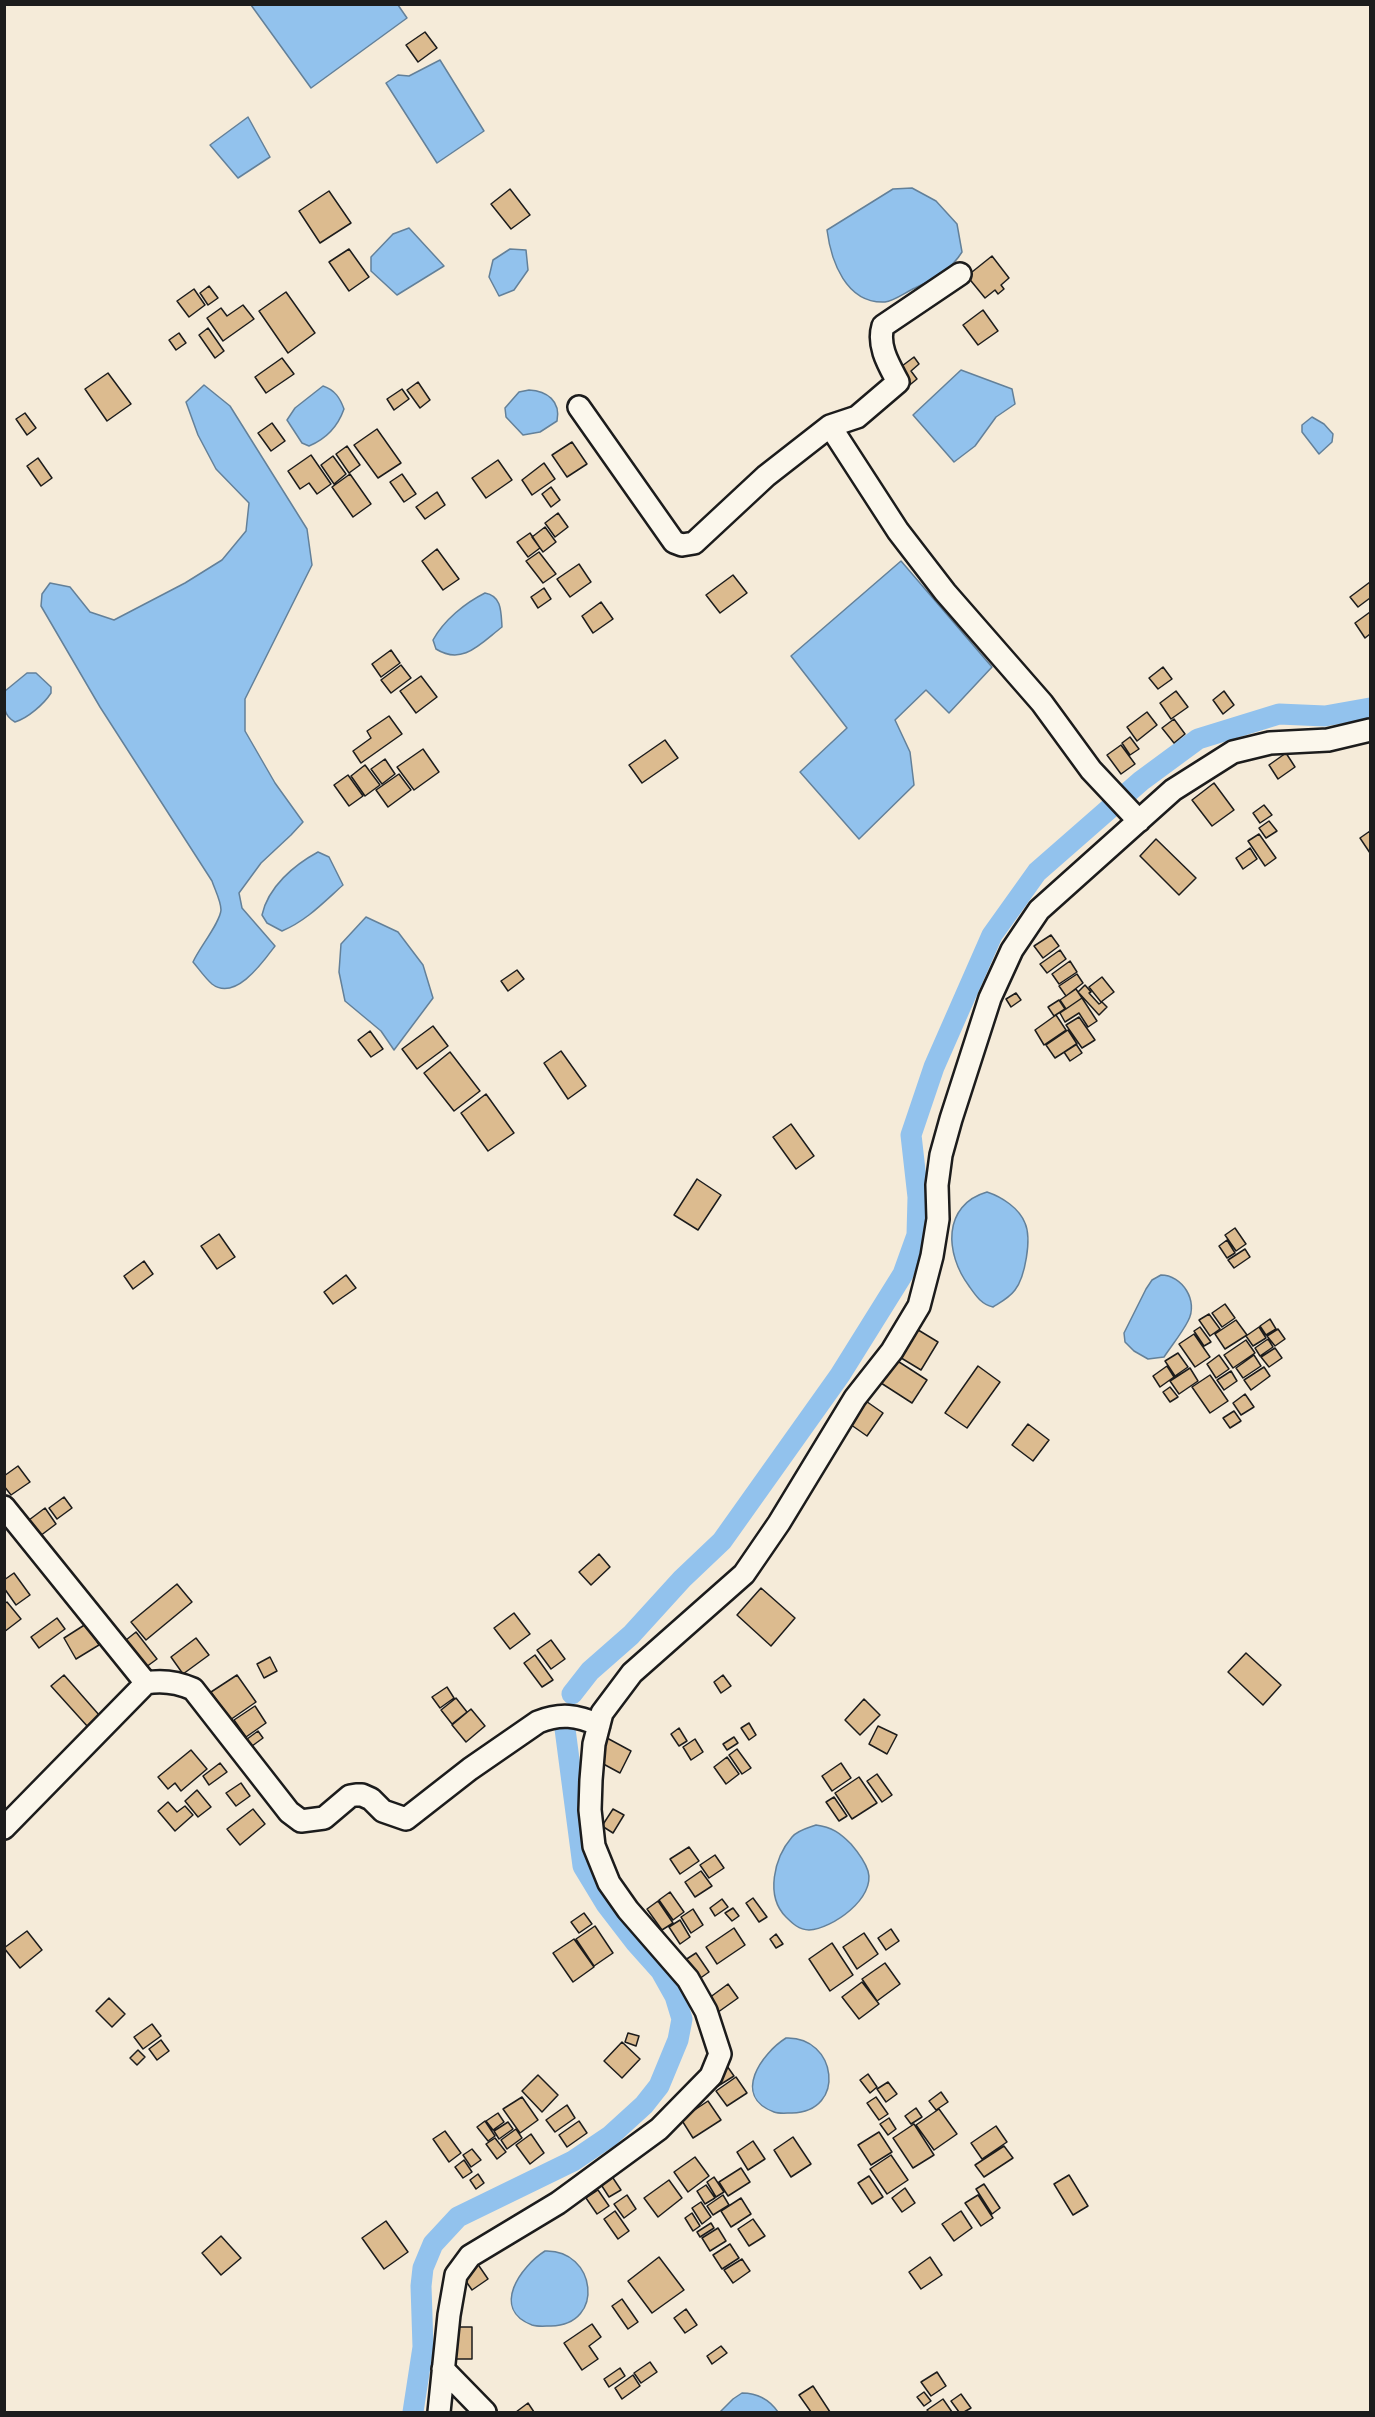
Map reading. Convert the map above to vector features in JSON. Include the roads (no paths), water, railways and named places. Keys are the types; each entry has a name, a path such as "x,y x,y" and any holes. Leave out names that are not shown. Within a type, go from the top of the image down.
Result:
{"street":[{"path":"579,407 674,542 682,545 694,543 766,476 830,426 857,417 898,382 883,352 880,335 883,326 960,274"},
{"path":"830,426 898,531 945,592 1042,703 1091,770 1139,821"},
{"path":"439,2412 449,2315 456,2275 470,2256 558,2203 659,2129 711,2076 720,2055 706,2012 688,1979 628,1910 609,1883 594,1846 590,1810 591,1780 594,1744 602,1713 632,1673 744,1574 779,1523 855,1398 892,1351 919,1306 932,1256 938,1219 937,1185 941,1155 990,998 1018,939 1039,910 1173,790 1233,752 1270,743 1328,740 1371,730"},
{"path":"4,1507 146,1683"},
{"path":"4,1828 146,1683 169,1682 193,1689 289,1812 301,1821 324,1818 350,1796 356,1795 371,1799 383,1811 406,1819 470,1769 538,1722 565,1715 580,1716 599,1725"},
{"path":"443,2369 485,2412"}],"water":[{"path":"251,5 398,5 407,18 311,88"},
{"path":"440,60 484,131 437,163 386,83 398,75 409,76"},
{"path":"248,117 270,157 238,178 210,145"},
{"path":"912,188 936,201 957,224 962,252 947,269 929,281 889,301 871,301 860,296 843,278 832,255 827,230 893,189"},
{"path":"409,228 444,266 397,295 371,271 371,257 393,234"},
{"path":"510,249 526,250 528,270 514,290 499,296 489,277 493,260"},
{"path":"961,370 1012,389 1015,404 996,417 975,446 954,462 913,415"},
{"path":"204,385 230,406 307,529 312,565 245,699 245,731 275,783 303,822 261,863 239,893 242,908 275,946 248,978 230,988 221,988 212,984 193,962 220,915 220,903 212,881 100,707 41,606 42,594 50,583 70,587 90,612 114,620 185,583 222,560 246,531 249,503 216,469 198,435 186,402"},
{"path":"323,386 336,395 344,409 331,431 321,440 309,446 302,443 287,420 295,408"},
{"path":"529,390 542,392 551,398 558,414 557,421 540,432 523,435 506,417 505,408 519,392"},
{"path":"1312,417 1324,424 1333,434 1332,442 1319,454 1302,432 1302,425"},
{"path":"901,561 992,667 949,713 926,690 895,720 910,752 914,785 859,839 800,772 847,728 791,656"},
{"path":"485,593 495,597 498,601 502,627 463,654 446,654 436,649 433,640 449,619"},
{"path":"27,673 36,673 51,687 51,693 35,710 15,722 6,713 5,691"},
{"path":"318,852 329,857 343,885 314,911 291,927 282,931 267,923 262,915 276,886 291,870"},
{"path":"366,917 398,932 423,965 433,998 394,1050 381,1031 345,1001 339,972 341,944"},
{"path":"987,1192 1004,1200 1019,1213 1025,1223 1028,1238 1026,1258 1019,1284 1005,1300 993,1307 982,1302 969,1286 955,1260 952,1246 955,1219 962,1208 972,1198"},
{"path":"1161,1275 1176,1279 1182,1284 1190,1298 1191,1313 1183,1330 1164,1357 1148,1359 1134,1351 1125,1342 1124,1333 1146,1289 1152,1280"},
{"path":"816,1825 835,1831 851,1844 867,1868 869,1881 859,1901 850,1910 829,1924 809,1930 796,1926 779,1908 774,1877 781,1855 792,1837"},
{"path":"786,2038 803,2041 816,2049 825,2061 829,2074 828,2088 821,2101 810,2109 778,2113 761,2105 754,2096 753,2086 760,2064"},
{"path":"545,2251 562,2254 575,2262 584,2274 588,2287 587,2301 580,2314 569,2322 537,2326 520,2318 513,2309 511,2299 519,2277"},
{"path":"742,2393 763,2398 778,2412 720,2412"}],"waterway":[{"path":"572,1694 590,1671 631,1635 682,1579 722,1541 840,1375 903,1274 917,1235 918,1197 911,1135 934,1067 992,935 1037,872 1141,781 1198,739 1279,714 1325,716 1370,708"},
{"path":"413,2412 423,2347 421,2286 423,2268 433,2244 458,2217 573,2161 610,2136 644,2105 659,2086 678,2040 682,2019 675,1996 661,1971 606,1904 583,1866 565,1729"}]}
